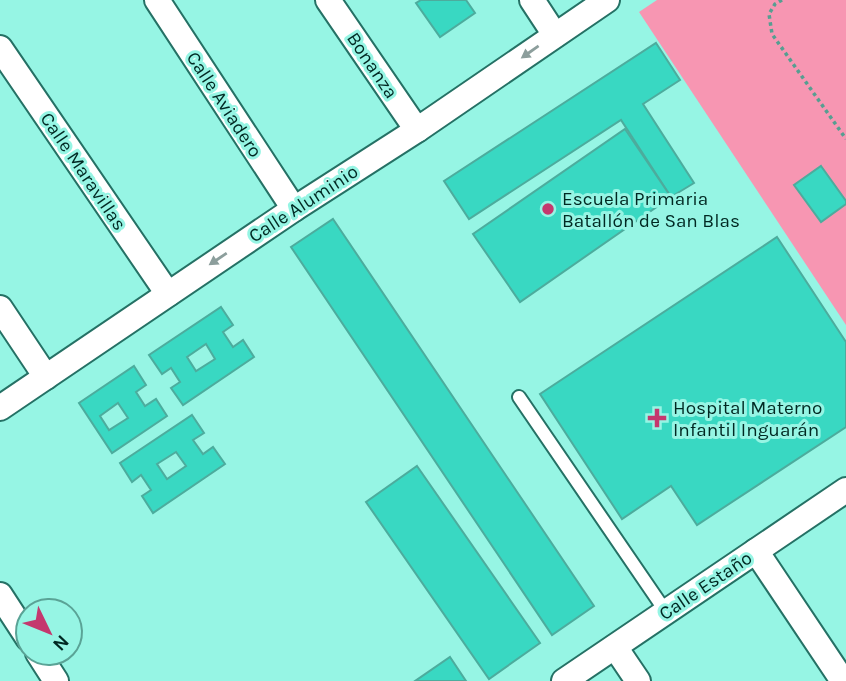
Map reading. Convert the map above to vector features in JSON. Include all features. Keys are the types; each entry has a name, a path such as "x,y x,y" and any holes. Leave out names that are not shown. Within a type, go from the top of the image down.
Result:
{"street":[{"name":"Calle Aviadero","path":"157,0 293,209"},
{"name":"Bonanza","path":"328,0 417,130"},
{"path":"532,0 555,34"},
{"name":"Calle Aluminio","path":"0,408 607,0"},
{"name":"Calle Maravillas","path":"0,48 167,294"},
{"path":"0,308 46,377"},
{"name":"Calle Estaño","path":"564,681 846,490"},
{"path":"756,551 843,681"},
{"path":"0,595 14,616"},
{"path":"615,647 638,681"}],"lane":[{"path":"519,397 666,612"}],"path":[{"path":"782,0 769,14 772,34 846,139"}],"shaded area":[{"path":"657,0 846,0 846,325 639,12"}],"building":[{"path":"421,0 466,0 475,13 440,37 416,3"},
{"name":"Escuela Primaria Batallón de San Blas","path":"656,43 680,80 643,104 694,183 671,197 621,120 469,219 444,181"},
{"path":"625,129 671,197 520,302 473,234"},
{"path":"821,166 846,204 821,222 794,185"},
{"path":"333,219 594,606 552,635 291,247"},
{"name":"Hospital Materno Infantil Inguarán","path":"777,237 846,342 846,427 697,525 671,486 622,519 540,394"},
{"path":"221,307 233,325 223,332 233,347 243,340 254,357 183,405 171,388 180,382 171,368 162,374 149,355","holes":["206,344 215,359 196,371 187,357"]},
{"path":"134,366 146,385 136,392 145,406 156,399 167,416 112,453 79,403","holes":["118,403 128,418 109,430 100,416"]},
{"path":"192,415 204,433 193,440 203,454 213,447 225,464 153,513 142,496 151,490 141,475 132,482 120,463","holes":["176,452 186,466 167,479 157,464"]},
{"path":"417,466 540,643 489,679 366,502"},
{"path":"450,657 466,681 415,681"}],"place":[{"name":"Escuela Primaria Batallón de San Blas","path":"548,209"},
{"name":"Hospital Materno Infantil Inguarán","path":"657,418"}]}
